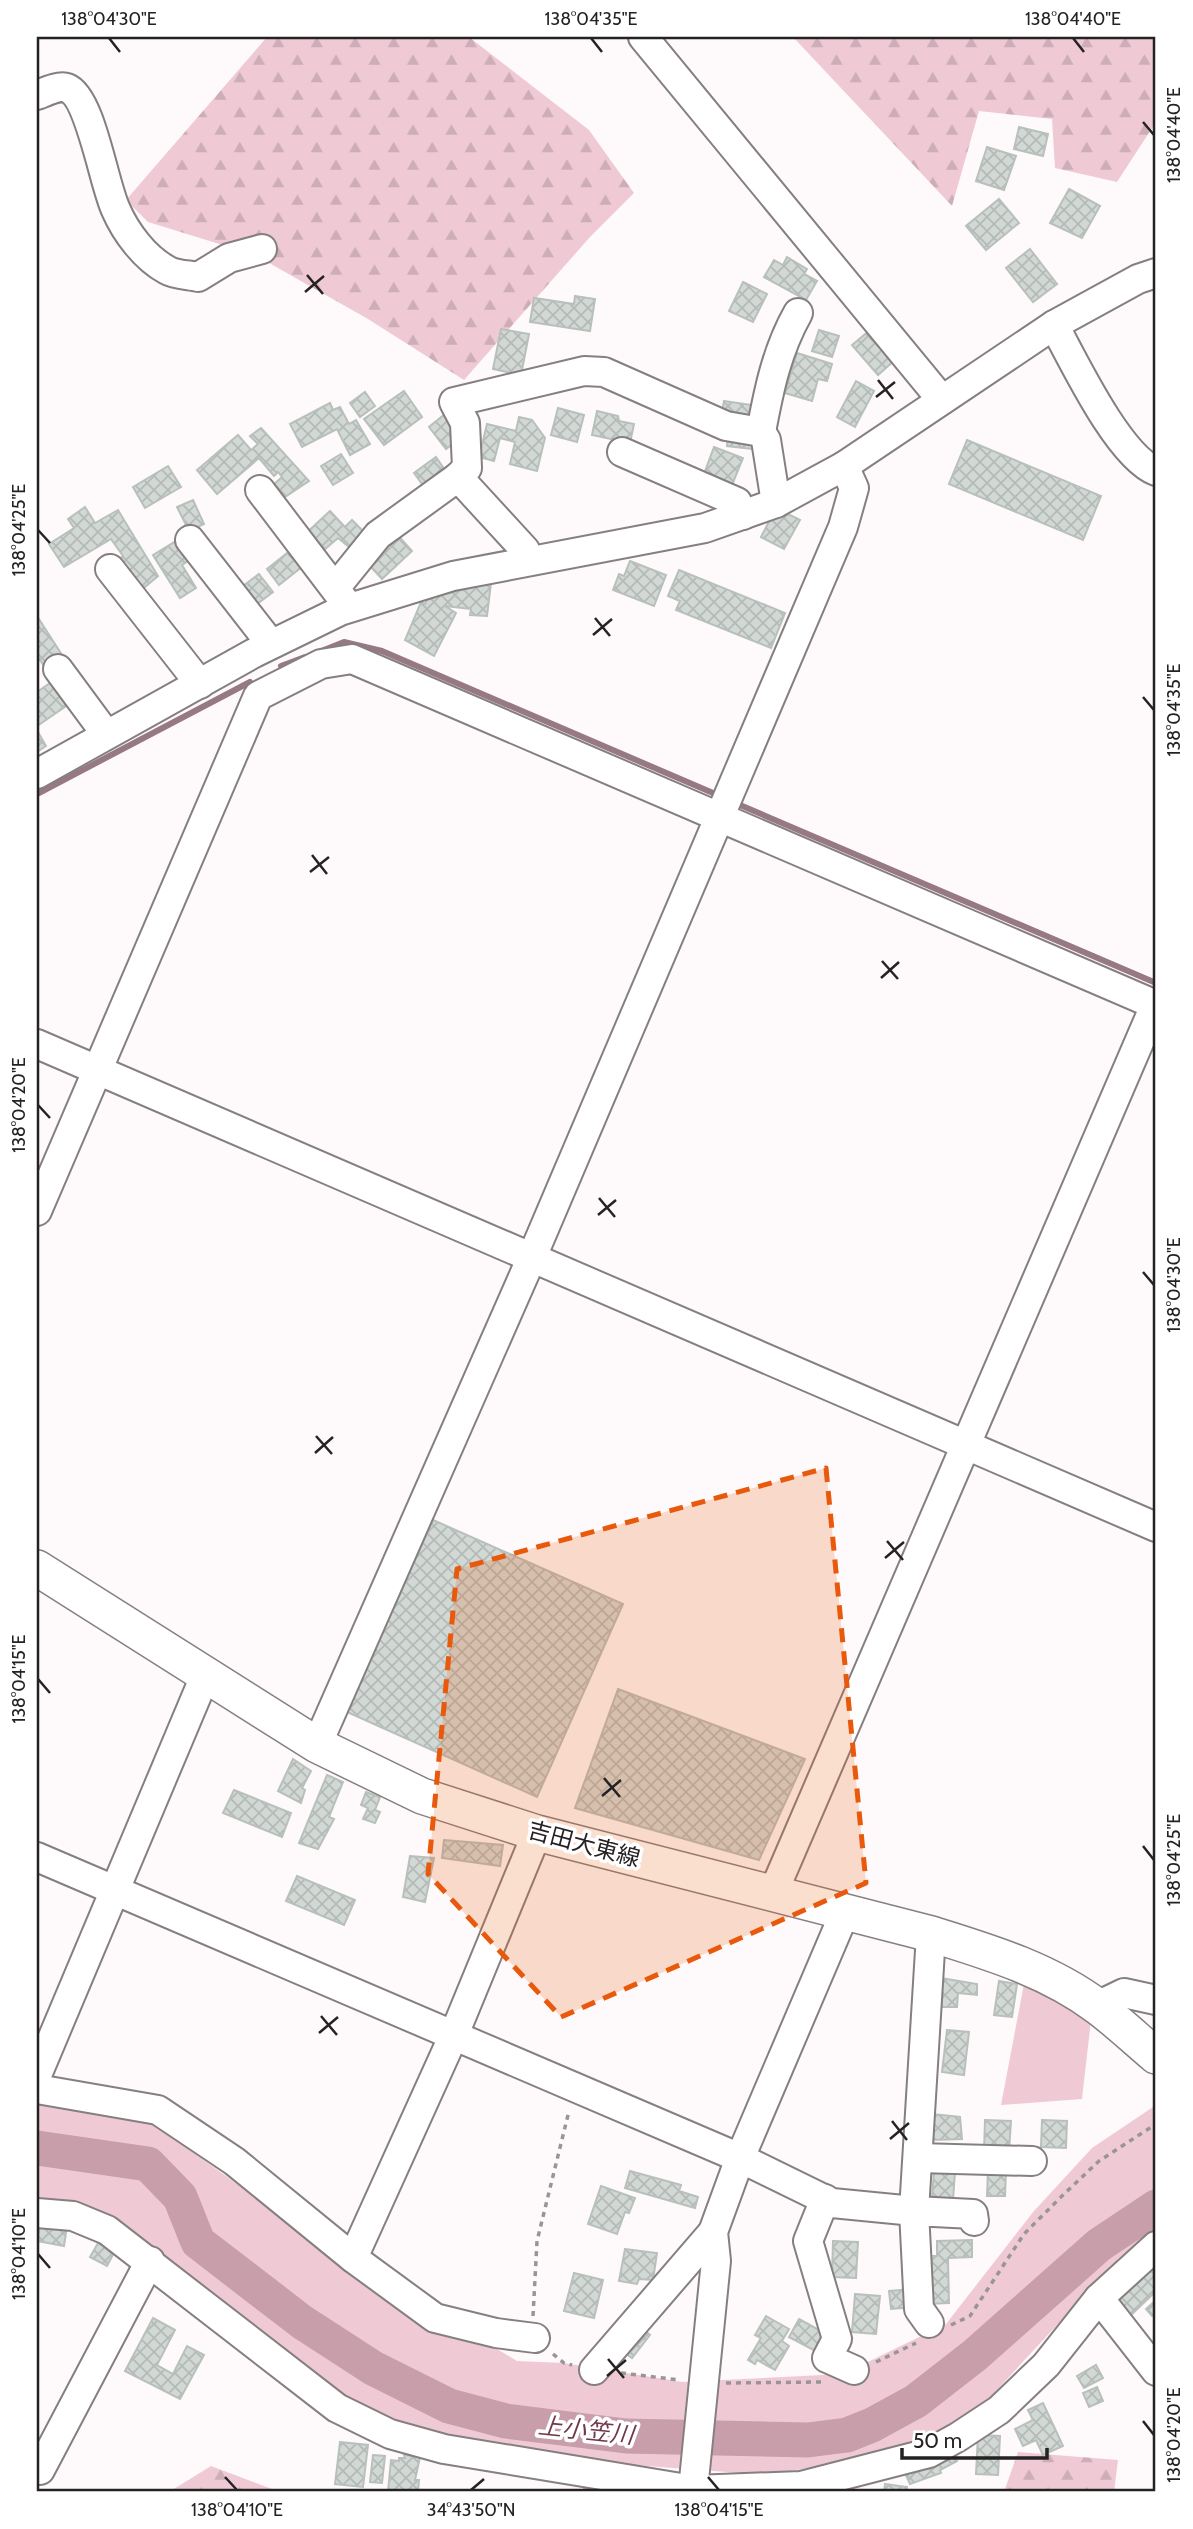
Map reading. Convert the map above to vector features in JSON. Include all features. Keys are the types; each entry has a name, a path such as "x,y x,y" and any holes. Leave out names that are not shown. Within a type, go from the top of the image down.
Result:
{"main road":[{"name":"吉田大東線","path":"37,1568 317,1745 422,1796 537,1833 931,1934 1016,1962 1097,2006 1156,2056"}],"street":[{"path":"643,37 942,400"},
{"path":"37,95 61,87 70,89 82,103 114,208 127,231 146,254 168,272 198,277 229,258 261,248"},
{"path":"37,774 263,649 342,597 705,528 776,503 844,466 1054,326 1138,279 1156,273"},
{"path":"776,503 761,432 770,383 784,339 798,313"},
{"path":"1054,326 1116,435 1147,467 1156,471"},
{"path":"342,597 378,536 467,468 465,423 454,402 584,371 604,372 726,426 761,432"},
{"path":"622,452 737,502 743,516"},
{"path":"317,1745 532,1257 851,507 854,488 844,466"},
{"path":"458,477 525,550 529,561"},
{"path":"260,490 342,597"},
{"path":"190,540 263,649 272,689"},
{"path":"110,569 200,684"},
{"path":"37,1211 258,696 321,664 352,659 726,805 1156,1004 773,1893"},
{"path":"58,669 106,734"},
{"path":"37,1044 1156,1527"},
{"path":"37,2075 205,1676"},
{"path":"353,2258 453,2037 537,1833"},
{"path":"37,1857 740,2158 825,2200 915,2211 973,2214 974,2221"},
{"path":"594,2370 713,2232 740,2158 845,1912"},
{"path":"931,1934 915,2211 919,2309 934,2329"},
{"path":"1097,2006 1124,1993 1156,2000"},
{"path":"37,2089 158,2110 234,2161 353,2258 435,2318 496,2333 534,2338"},
{"path":"918,2158 1032,2161"},
{"path":"825,2200 808,2241 837,2339 827,2358 854,2370"},
{"path":"37,2213 73,2216 107,2230 338,2409 390,2434 444,2449 576,2471 702,2485 801,2486 929,2453 999,2410 1046,2365 1099,2298 1156,2246"},
{"path":"702,2485 704,2382 716,2261 713,2232"},
{"path":"40,2470 150,2261"},
{"path":"1099,2298 1156,2371"},
{"path":"558,2492 576,2471"}],"path":[{"path":"575,2088 537,2241 532,2308 534,2338 564,2364 594,2370 704,2382 818,2384 854,2370 934,2329 970,2316 1024,2234 1099,2161 1156,2124"}],"highlighted area":[{"path":"826,1468 866,1883 561,2017 428,1874 457,1569"}],"green space":[{"path":"267,37 469,37 589,130 634,193 590,237 464,380 368,319 255,255 148,222 126,200"},
{"path":"793,37 1156,37 1156,122 1117,182 1055,168 1052,119 979,111 952,206"},
{"path":"1024,1984 1091,2020 1082,2099 1001,2105"},
{"path":"37,2095 132,2109 317,2241 517,2361 564,2363 682,2382 843,2374 946,2324 1034,2211 1092,2148 1156,2105 1156,2234 1119,2258 970,2419 885,2455 767,2475 459,2452 390,2434 91,2215 37,2212"},
{"path":"1018,2452 1118,2460 1114,2492 1004,2492"},
{"path":"211,2466 280,2492 169,2492"}],"building":[{"path":"1019,127 1048,134 1043,156 1014,149"},
{"path":"987,147 1016,156 1004,190 976,181"},
{"path":"1069,189 1100,206 1082,238 1050,223"},
{"path":"999,199 1019,223 986,250 966,226"},
{"path":"1030,249 1057,284 1033,302 1006,268"},
{"path":"787,257 807,269 804,274 817,281 806,300 764,277 774,260 783,265"},
{"path":"743,282 767,294 753,322 729,311"},
{"path":"575,296 595,299 590,331 530,322 534,298 574,304"},
{"path":"501,329 529,334 521,375 493,369"},
{"path":"819,330 839,336 832,357 812,351"},
{"path":"870,330 895,360 878,375 852,345"},
{"path":"797,353 832,364 827,381 818,379 812,401 785,393"},
{"path":"856,381 874,391 855,427 837,417"},
{"path":"404,391 422,417 384,445 364,419"},
{"path":"365,392 375,406 360,417 350,403"},
{"path":"724,401 752,405 749,421 721,417"},
{"path":"330,403 333,410 340,407 349,424 356,420 370,444 350,455 337,429 302,447 290,424"},
{"path":"558,408 584,415 577,442 551,435"},
{"path":"597,411 618,416 619,421 634,424 630,443 592,435"},
{"path":"445,414 462,437 446,449 429,427"},
{"path":"519,417 532,420 545,438 537,471 510,464 515,442 500,438 494,461 479,457 487,424 516,431"},
{"path":"261,428 309,481 282,499 271,487 282,477 278,472 274,476 259,458 217,494 197,470 238,435 251,450 258,444 250,436"},
{"path":"728,434 754,436 752,449 727,446"},
{"path":"967,440 1101,496 1083,540 949,484"},
{"path":"714,447 743,458 732,485 704,474"},
{"path":"341,454 353,473 333,485 321,466"},
{"path":"436,457 449,476 427,491 414,473"},
{"path":"168,466 181,487 145,508 133,487"},
{"path":"193,500 204,524 189,531 177,507"},
{"path":"85,507 95,523 118,510 158,576 139,592 117,562 123,556 111,539 64,567 49,544 74,528 68,519"},
{"path":"776,508 800,520 784,549 761,537"},
{"path":"330,511 345,527 352,520 369,537 355,552 338,538 318,555 302,537"},
{"path":"393,530 412,551 382,579 362,557"},
{"path":"181,538 193,558 182,565 196,588 180,598 153,555"},
{"path":"291,550 303,566 279,585 267,569"},
{"path":"630,561 666,575 654,606 613,590 619,574 624,576"},
{"path":"679,570 785,613 771,648 676,610 680,601 668,596"},
{"path":"259,574 273,592 253,607 239,589"},
{"path":"491,583 487,616 470,615 471,609 445,606 456,613 434,656 405,640 421,602 425,604 428,598"},
{"path":"37,616 62,655 44,666 37,656"},
{"path":"56,679 72,702 37,726 37,692"},
{"path":"37,733 46,746 37,752"},
{"path":"433,1520 623,1604 537,1797 347,1712"},
{"path":"618,1689 805,1759 759,1860 575,1808"},
{"path":"293,1759 311,1771 302,1788 305,1790 301,1803 278,1791"},
{"path":"327,1775 343,1782 329,1817 334,1819 318,1849 299,1843"},
{"path":"234,1790 291,1813 282,1837 223,1813"},
{"path":"366,1792 380,1797 375,1810 380,1812 375,1823 363,1819 368,1808 361,1805"},
{"path":"444,1840 503,1845 500,1866 442,1858"},
{"path":"410,1856 434,1858 425,1902 403,1897"},
{"path":"297,1876 355,1900 344,1925 286,1901"},
{"path":"941,1978 977,1984 977,1995 958,1993 957,2007 938,2007"},
{"path":"999,1981 1017,1984 1012,2017 994,2015"},
{"path":"947,2030 969,2032 964,2075 942,2072"},
{"path":"932,2114 960,2117 962,2139 933,2140"},
{"path":"985,2120 1011,2121 1009,2152 984,2151"},
{"path":"1042,2120 1067,2121 1066,2148 1041,2147"},
{"path":"988,2169 1006,2170 1005,2196 987,2196"},
{"path":"630,2171 681,2185 679,2191 698,2197 695,2208 625,2188"},
{"path":"934,2171 955,2172 953,2200 932,2198"},
{"path":"601,2186 635,2198 629,2213 625,2212 617,2234 588,2224"},
{"path":"41,2221 67,2226 64,2246 37,2241"},
{"path":"972,2240 972,2257 948,2258 949,2303 925,2304 924,2256 937,2256 937,2241"},
{"path":"833,2241 858,2242 856,2278 832,2277"},
{"path":"98,2243 115,2251 107,2266 90,2257"},
{"path":"625,2249 657,2253 653,2280 639,2279 637,2284 619,2281"},
{"path":"1156,2266 1156,2291 1130,2316 1117,2302"},
{"path":"574,2273 603,2280 594,2318 564,2311"},
{"path":"913,2289 915,2307 891,2309 889,2291"},
{"path":"855,2294 880,2296 876,2334 852,2332"},
{"path":"1156,2300 1156,2313 1152,2316 1146,2309"},
{"path":"766,2316 789,2329 782,2341 789,2346 775,2370 757,2360 755,2364 748,2360 761,2338 755,2335"},
{"path":"153,2318 175,2330 157,2365 173,2374 187,2346 204,2355 180,2399 125,2371"},
{"path":"799,2319 828,2335 819,2353 789,2337"},
{"path":"639,2326 650,2335 632,2358 621,2350"},
{"path":"1096,2365 1103,2378 1084,2388 1077,2376"},
{"path":"1097,2387 1103,2401 1089,2407 1083,2393"},
{"path":"1043,2403 1063,2446 1043,2455 1036,2440 1023,2446 1015,2429 1033,2420 1028,2410"},
{"path":"978,2435 1000,2436 998,2475 976,2474"},
{"path":"340,2442 368,2445 363,2487 335,2484"},
{"path":"952,2451 957,2461 940,2470 941,2473 910,2484 904,2471"},
{"path":"373,2455 385,2456 382,2483 370,2482"},
{"path":"404,2455 420,2457 415,2480 419,2480 418,2491 388,2492 391,2460 399,2461 399,2458 405,2458"},
{"path":"885,2484 907,2487 906,2492 884,2492"},
{"path":"584,2486 603,2488 603,2492 584,2492"}],"waterway":[{"path":"319,652 344,642 382,651 720,796"},
{"path":"281,666 305,657"},
{"path":"37,794 250,682"},
{"path":"733,802 1156,983"},
{"name":"上小笠川","path":"37,2148 148,2164 180,2197 198,2242 302,2322 373,2368 449,2406 506,2421 626,2436 808,2440 847,2435 872,2425 916,2401 975,2355 1099,2245 1156,2207"}]}
